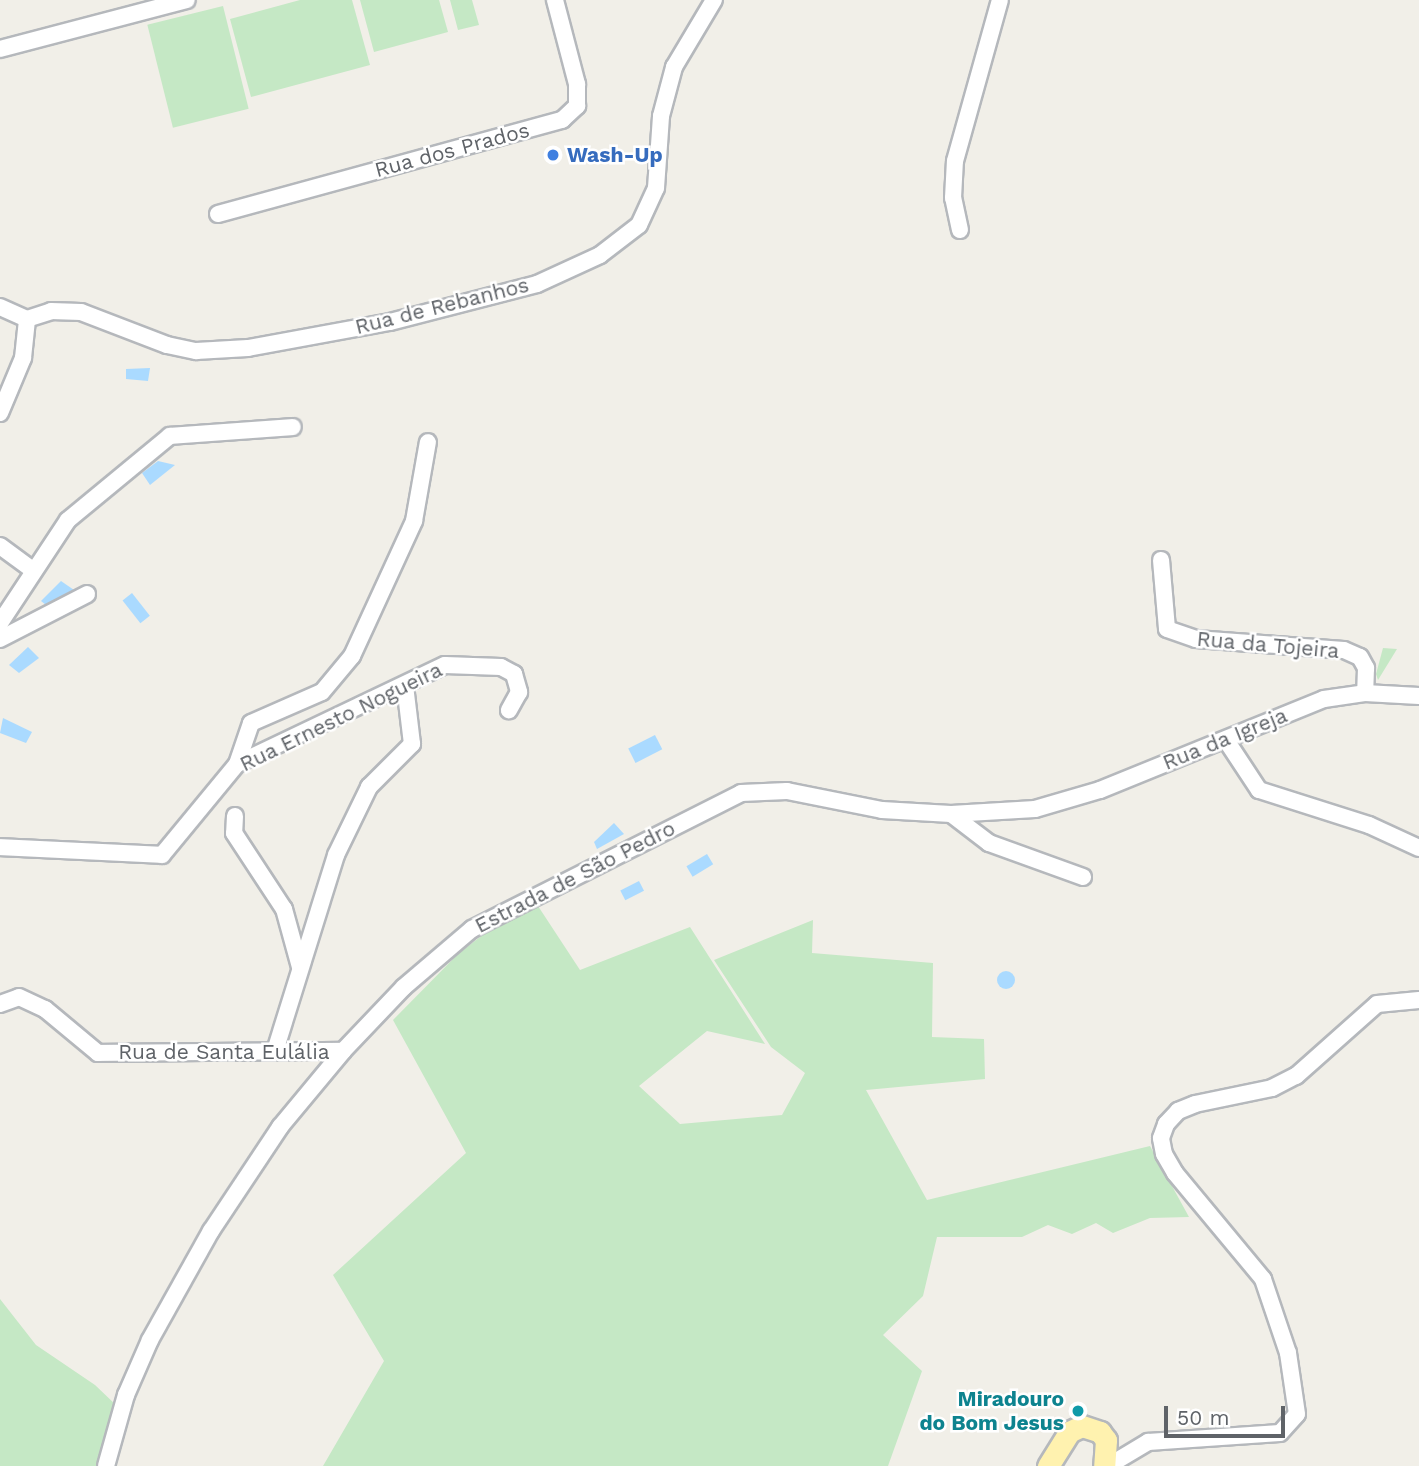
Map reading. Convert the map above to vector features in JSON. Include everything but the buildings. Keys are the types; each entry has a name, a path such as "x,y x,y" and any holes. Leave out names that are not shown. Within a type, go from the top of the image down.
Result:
{"main road":[{"path":"1048,1466 1069,1432 1082,1426 1100,1432 1105,1440 1106,1466"}],"street":[{"name":"Rua dos Prados","path":"218,214 562,120 577,106 578,84 555,0"},
{"name":"Rua de Rebanhos","path":"27,318 51,311 81,312 167,345 197,351 248,348 390,322 537,284 600,256 639,225 656,188 661,116 674,67 714,0"},
{"path":"960,230 953,198 955,162 1000,0"},
{"path":"0,49 183,1"},
{"path":"0,307 27,318 23,358 0,413"},
{"path":"0,623 68,520 170,436 293,427"},
{"path":"237,764 251,723 321,692 352,656 414,521 428,442"},
{"path":"0,546 34,571"},
{"name":"Rua da Tojeira","path":"1161,560 1167,629 1196,639 1344,650 1360,657 1366,668 1365,693"},
{"path":"0,639 87,594"},
{"name":"Rua Ernesto Nogueira","path":"0,847 162,855 237,764 445,665 500,667 514,674 519,692 509,710"},
{"path":"275,1051 347,832 369,788 412,744 405,685"},
{"name":"Rua da Igreja","path":"1035,809 1100,790 1324,699 1365,693 1419,696"},
{"path":"1226,740 1259,790 1358,821 1419,848"},
{"name":"Estrada de São Pedro","path":"106,1466 125,1395 211,1231 280,1127 343,1051 404,987 472,929 741,793 787,791 882,810 951,814 1035,809"},
{"path":"951,814 989,843 1083,877"},
{"path":"235,816 234,833 284,909 300,969"},
{"name":"Rua de Santa Eulália","path":"0,1004 19,997 46,1009 98,1053 343,1051"},
{"path":"1106,1466 1148,1442 1280,1433 1297,1414 1285,1341 1263,1279 1175,1173 1164,1154 1166,1124 1178,1111 1195,1104 1272,1088 1296,1076 1377,1004 1419,1000"}],"green space":[{"path":"300,0 352,0 370,65 251,97 230,19"},
{"path":"360,0 439,0 448,32 374,52"},
{"path":"450,0 472,0 479,25 458,30"},
{"path":"223,6 249,109 173,128 147,25"},
{"path":"1383,648 1397,649 1378,680 1376,674"},
{"path":"538,906 580,970 690,927 765,1044 707,1031 639,1086 680,1124 782,1115 805,1073 771,1047 714,960 813,920 812,953 933,963 932,1037 984,1039 985,1079 866,1090 927,1200 1150,1146 1189,1217 1150,1218 1113,1233 1096,1223 1072,1234 1048,1225 1022,1237 937,1237 923,1296 883,1335 922,1371 888,1466 323,1466 384,1361 333,1275 466,1153 393,1020 458,954 494,926"},
{"path":"0,1299 36,1345 95,1385 117,1406 98,1466 0,1466"}],"water":[{"path":"150,368 148,381 126,379 126,369"},
{"path":"158,461 175,465 150,485 142,473"},
{"path":"61,581 74,590 51,609 41,601"},
{"path":"132,593 150,616 140,623 123,600"},
{"path":"28,647 39,658 19,673 9,665"},
{"path":"3,718 32,732 26,743 0,733"},
{"path":"655,735 662,749 636,763 628,749"},
{"path":"614,823 624,834 597,849 594,842"},
{"path":"707,854 713,864 693,877 686,866"},
{"path":"639,881 644,891 625,900 620,891"},
{"path":"1002,971 1010,971 1015,980 1013,987 1002,989 997,984 997,976"}],"place":[{"name":"Wash-Up","path":"553,155"},
{"name":"Miradouro do Bom Jesus","path":"1078,1411"}]}
